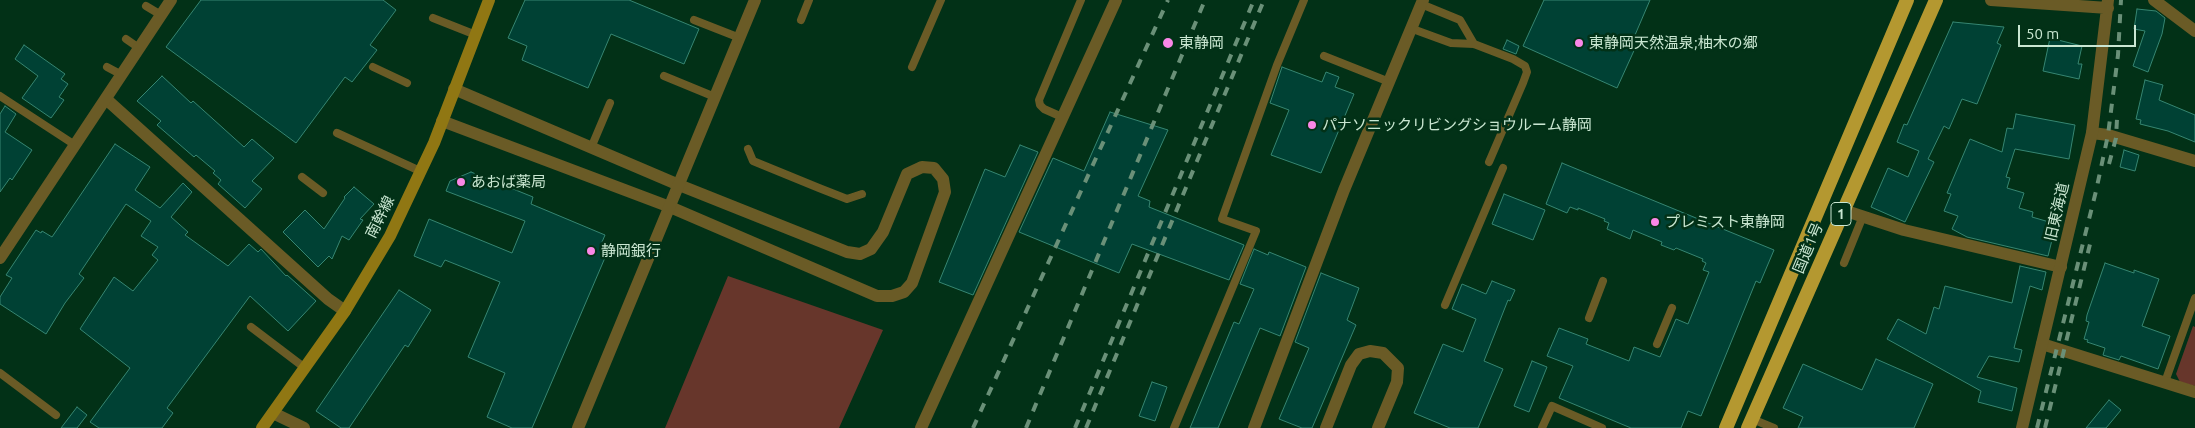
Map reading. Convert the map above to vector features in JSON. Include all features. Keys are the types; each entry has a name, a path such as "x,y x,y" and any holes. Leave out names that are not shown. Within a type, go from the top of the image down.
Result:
{"highway":[{"name":"国道1号","path":"1726,428 1907,0"},
{"name":"国道1号","path":"1750,424 1936,0"}],"main road":[{"name":"南幹線","path":"262,428 345,310 390,236 442,121 490,0"}],"street":[{"path":"1,254 171,0"},
{"path":"578,428 755,0"},
{"path":"921,428 1116,0"},
{"path":"1991,0 2108,4"},
{"path":"2154,0 2195,31"},
{"path":"1254,428 1388,81 1422,2"},
{"name":"旧東海道","path":"2022,428 2092,133 2108,4"},
{"path":"442,121 670,207 877,296 892,296 904,292 912,283 945,192 943,179 934,168 922,166 907,174 883,232 871,249 860,254 847,252 679,185 454,89"},
{"path":"106,99 328,299 345,310"},
{"path":"2092,133 2108,135 2195,161"},
{"path":"1843,210 1904,230 2061,267"},
{"path":"2042,344 2195,392"},
{"path":"1326,428 1351,365 1359,354 1370,351 1383,352 1398,368 1397,382 1378,428"},
{"path":"273,413 304,428"}],"lane":[{"path":"801,20 808,0"},
{"path":"912,67 941,0"},
{"path":"1062,117 1044,108 1040,105 1039,100 1082,0"},
{"path":"1174,428 1256,231 1222,219 1277,65 1304,0"},
{"path":"1422,2 1460,20 1474,44"},
{"path":"146,6 161,15"},
{"path":"433,18 476,35"},
{"path":"694,20 740,38"},
{"path":"1410,28 1451,43 1474,44 1526,66 1527,72 1489,162"},
{"path":"126,39 139,48"},
{"path":"1324,56 1388,81"},
{"path":"107,67 122,74"},
{"path":"373,67 407,83"},
{"path":"664,76 715,97"},
{"path":"0,96 75,146"},
{"path":"591,148 610,103"},
{"path":"337,133 420,171"},
{"path":"748,149 753,161 819,188 847,199 862,194"},
{"path":"1445,305 1503,168"},
{"path":"302,177 323,193"},
{"path":"1844,263 1862,216"},
{"path":"1589,318 1603,281"},
{"path":"2165,382 2195,298"},
{"path":"1657,344 1672,308"},
{"path":"251,327 305,368"},
{"path":"0,373 56,415"},
{"path":"1542,428 1552,406 1602,428"},
{"path":"1750,424 1774,428"}],"shaded area":[{"path":"728,276 883,330 839,428 665,428"},
{"path":"2193,326 2195,327 2195,386 2180,382 2176,374"}],"building":[{"path":"201,0 383,0 396,10 370,45 377,50 352,82 345,77 296,143 166,47"},
{"path":"525,0 629,0 699,29 684,64 611,34 588,88 522,60 527,46 508,38"},
{"name":"東静岡天然温泉;柚木の郷","path":"1544,0 1650,0 1632,42 1637,44 1617,88 1523,46"},
{"path":"2137,9 2156,11 2165,18 2162,34 2148,72 2133,66 2145,31 2134,29"},
{"path":"1953,22 2004,27 1997,43 2001,45 1977,104 1962,99 1949,129 1944,126 1928,159 1934,162 1905,222 1871,207 1888,168 1908,177 1919,151 1897,142 1904,124 1907,125"},
{"path":"2050,38 2082,46 2078,64 2082,64 2079,79 2043,71"},
{"path":"1507,40 1519,46 1516,54 1503,49"},
{"path":"24,45 65,74 61,79 68,84 59,97 64,100 51,118 22,98 38,76 15,59"},
{"name":"パナソニックリビングショウルーム静岡","path":"1282,67 1322,82 1326,72 1339,77 1335,87 1354,94 1321,173 1271,155 1289,110 1270,103"},
{"path":"162,76 244,147 252,139 274,158 252,181 262,189 245,208 218,184 221,180 213,173 215,171 196,155 194,157 157,125 161,121 137,101"},
{"path":"2145,80 2163,85 2159,100 2195,115 2195,142 2168,131 2140,124 2141,120 2136,119"},
{"path":"5,106 16,114 5,132 32,150 12,180 10,178 0,192 0,114"},
{"path":"1110,112 1168,130 1138,196 1150,201 1149,207 1244,245 1229,280 1132,244 1119,273 1019,232 1053,158 1084,171"},
{"path":"2016,114 2075,125 2069,159 2015,149 2006,177 2010,178 2007,188 2024,193 2019,208 2033,212 2032,217 2056,224 2048,256 1967,237 1952,229 1958,216 1944,211 1951,194 1947,193 1970,139 2002,152 2007,128 2013,129"},
{"path":"115,144 150,167 135,190 160,208 183,183 192,192 171,217 188,232 185,235 228,266 249,244 258,252 261,249 286,276 316,301 288,331 250,296 167,408 173,413 162,428 99,428 90,422 130,368 80,329 114,277 133,291 158,260 152,255 158,247 141,236 151,221 126,204 79,274 84,278 65,303 46,334 0,304 0,297 12,278 6,275 36,230 52,237"},
{"path":"1020,145 1038,152 973,295 939,282 985,169 1005,177"},
{"path":"2124,150 2139,155 2135,171 2120,167"},
{"path":"1562,163 1774,250 1760,283 1756,281 1701,416 1688,411 1681,428 1631,428 1559,398 1573,366 1547,356 1559,328 1588,339 1586,344 1629,361 1634,347 1660,357 1676,319 1688,324 1709,272 1703,270 1706,263 1702,261 1703,259 1676,248 1674,250 1661,245 1662,242 1633,230 1630,239 1607,229 1609,223 1604,221 1605,219 1578,208 1578,210 1570,207 1567,213 1546,204"},
{"path":"471,172 533,197 531,204 605,235 602,242 610,246 532,428 512,428 487,417 505,373 468,357 500,282 445,260 441,267 414,256 429,219 512,253 525,221 446,191 450,181"},
{"path":"354,187 374,204 360,219 363,220 349,240 342,236 332,259 329,256 318,267 283,232 305,210 324,229 344,197"},
{"path":"1504,194 1545,210 1533,240 1492,224"},
{"path":"1254,249 1268,255 1269,252 1306,267 1280,336 1260,328 1218,428 1190,428 1234,322 1239,324 1254,289 1240,284"},
{"path":"2105,263 2134,273 2134,270 2159,279 2142,326 2170,336 2158,369 2121,356 2119,360 2103,355 2105,348 2087,342 2088,340 2084,339 2089,322 2086,321 2087,315"},
{"path":"2020,266 2046,272 2042,290 2030,286 2014,348 2022,350 2019,362 1989,356 1977,377 2017,388 2012,411 1978,402 1981,391 1887,339 1898,319 1926,334 1934,307 1939,309 1945,286 2012,303"},
{"path":"1321,273 1359,288 1347,320 1356,325 1312,428 1302,428 1279,419 1309,348 1295,342"},
{"path":"1492,281 1515,290 1510,301 1508,300 1484,361 1503,369 1478,428 1450,428 1414,413 1443,344 1463,352 1476,319 1452,309 1462,284 1486,294"},
{"path":"399,290 431,310 408,347 405,345 349,428 341,428 316,411"},
{"path":"1876,359 1933,384 1914,428 1798,428 1803,417 1783,408 1803,364 1862,390"},
{"path":"1532,361 1547,367 1529,412 1514,406"},
{"path":"1152,382 1167,387 1155,421 1139,416"},
{"path":"2109,400 2121,410 2106,428 2086,428"},
{"path":"77,407 87,415 77,428 61,428"}],"railway":[{"path":"973,428 1168,0"},
{"path":"1026,428 1205,0"},
{"path":"1075,428 1254,0"},
{"path":"1086,428 1264,0"},
{"path":"2037,428 2096,191 2108,135 2118,55 2121,0"},
{"path":"2109,164 2116,138 2117,119"},
{"path":"2045,428 2090,244"}],"place":[{"name":"東静岡","path":"1168,43"},
{"name":"東静岡天然温泉;柚木の郷","path":"1579,43"},
{"name":"パナソニックリビングショウルーム静岡","path":"1312,125"},
{"name":"あおば薬局","path":"461,182"},
{"name":"プレミスト東静岡","path":"1655,222"},
{"name":"静岡銀行","path":"591,251"}]}
